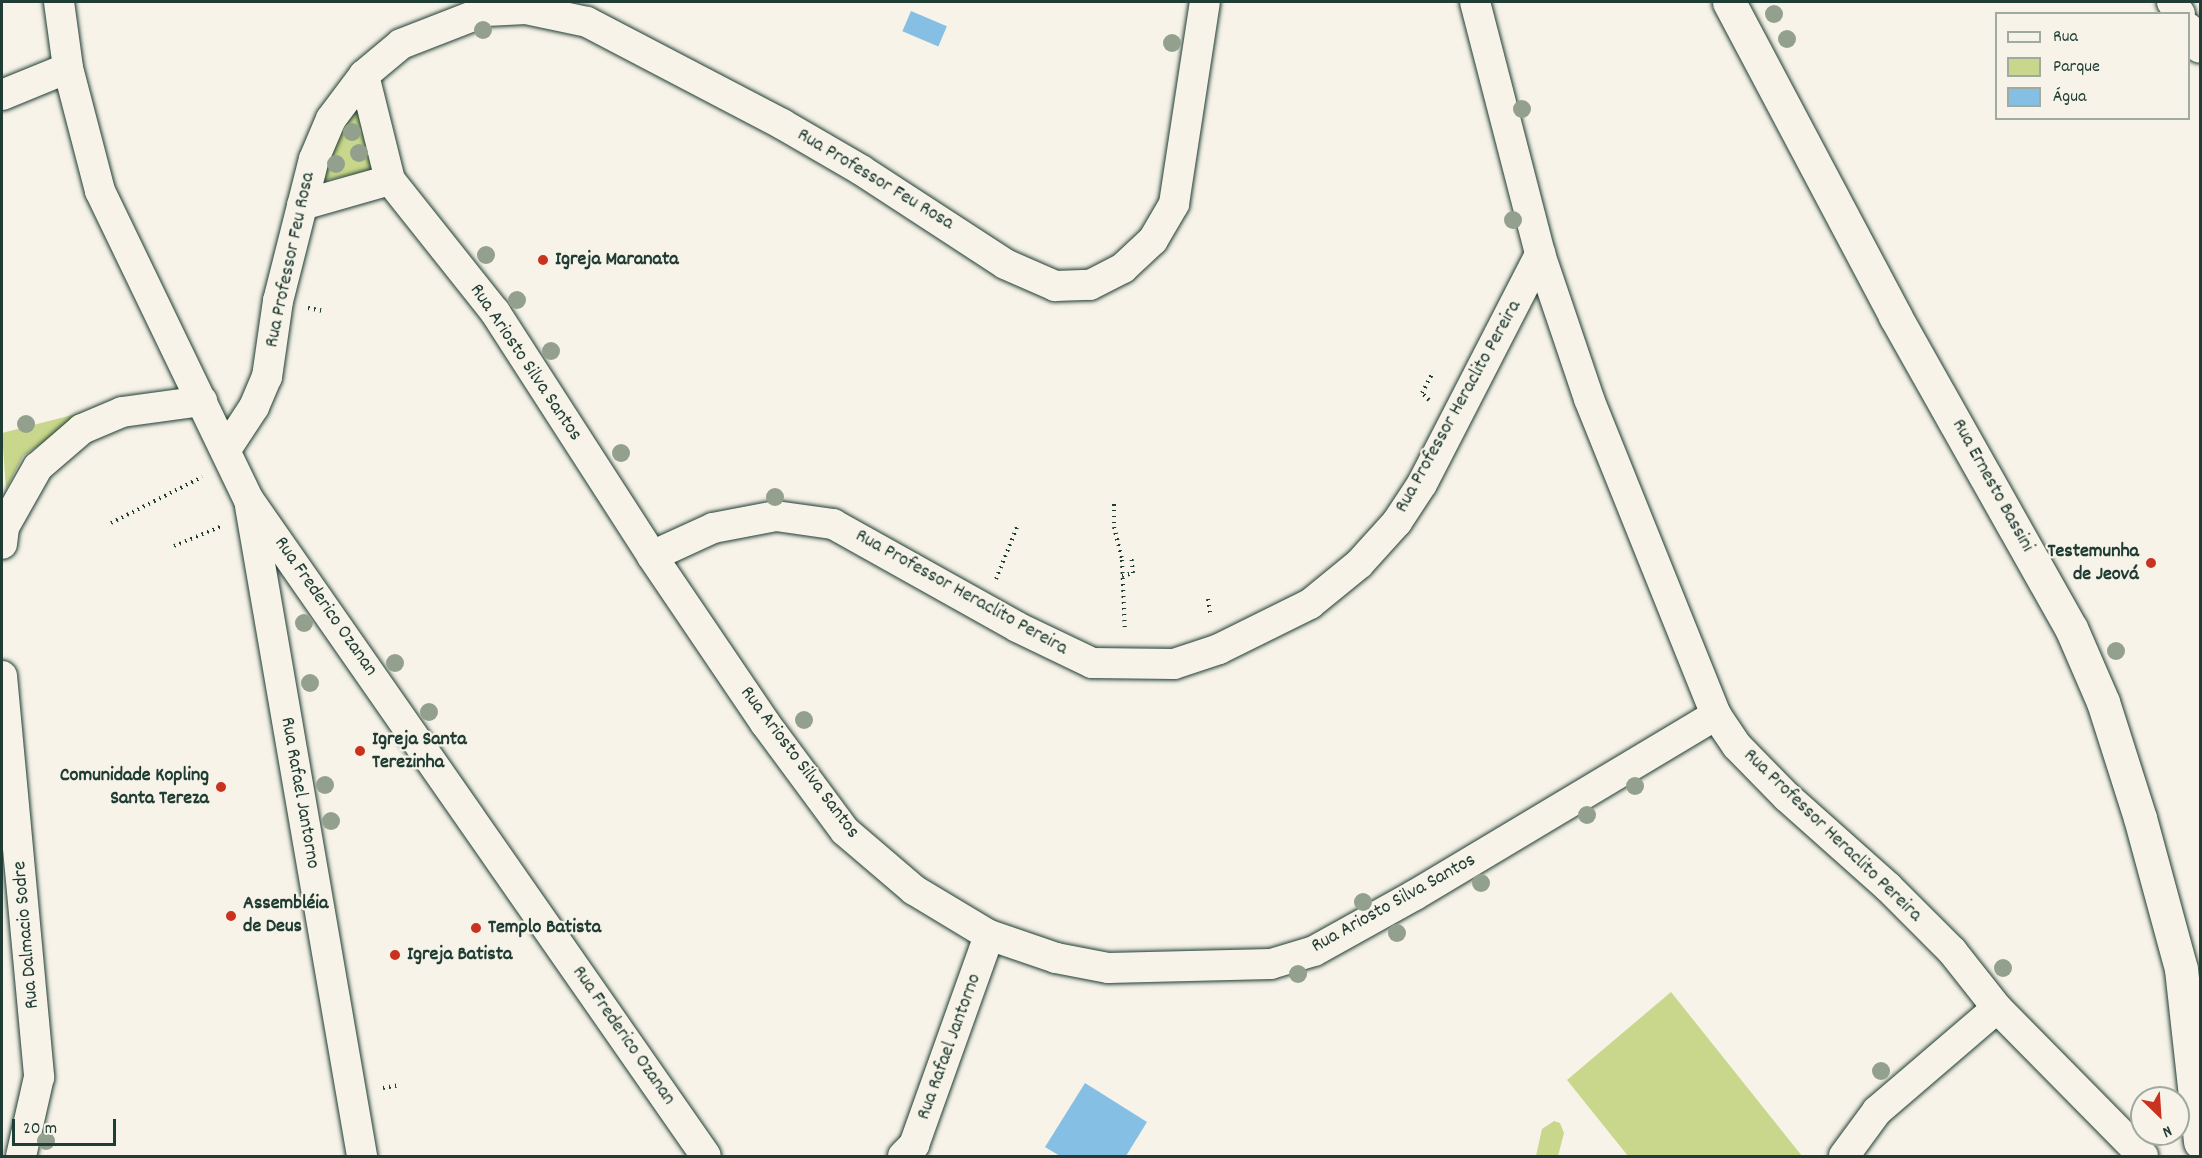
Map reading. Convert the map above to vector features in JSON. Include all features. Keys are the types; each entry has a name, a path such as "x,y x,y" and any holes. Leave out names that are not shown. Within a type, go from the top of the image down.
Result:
{"main road":[{"name":"Rua Ernesto Bassini","path":"1729,2 1895,316 2066,619 2103,702 2140,818 2181,969 2200,1142"}],"street":[{"name":"Rua Frederico Ozanan","path":"59,2 68,68 100,191 230,457 250,507 706,1156"},
{"name":"Rua Professor Feu Rosa","path":"230,457 267,377 278,301 314,159 331,119 364,75 401,44 486,11 526,9 587,22 852,164 1005,264 1055,286 1090,285 1123,268 1153,240 1174,204 1205,2"},
{"name":"Rua Professor Heraclito Pereira","path":"1475,2 1540,254 1589,399 1716,715 1737,746 1786,797 1888,887 1952,951 1997,1008 2143,1156"},
{"path":"2190,31 2200,48"},
{"path":"2,95 68,68"},
{"path":"302,206 390,180 364,75"},
{"name":"Rua Ariosto Silva Santos","path":"390,180 495,312 652,556 765,723 845,831 914,890 990,935 1056,958 1108,968 1270,964 1314,951 1395,906 1716,715"},
{"name":"Rua Professor Heraclito Pereira","path":"652,556 714,528 776,516 833,524 1017,627 1092,663 1173,664 1219,649 1310,604 1359,564 1396,522 1422,484 1540,254"},
{"path":"2,527 38,467 82,429 122,412 202,401"},
{"name":"Rua Rafael Jantorno","path":"250,507 362,1156"},
{"name":"Rua Dalmacio Sodre","path":"2,676 13,890 39,1077 21,1156"},
{"name":"Rua Rafael Jantorno","path":"916,1153 990,935"},
{"path":"1844,1156 1877,1111 1997,1008"}],"path":[{"path":"111,523 230,457"},
{"path":"1114,504 1122,576 1126,664"},
{"path":"174,546 250,507"},
{"path":"994,585 1017,527"},
{"path":"1122,576 1133,573 1131,555"}],"green space":[{"path":"359,101 377,169 318,182 329,134"},
{"path":"92,410 23,456 6,489 2,433"},
{"path":"1671,992 1802,1156 1628,1156 1567,1080"},
{"path":"1554,1121 1560,1123 1564,1133 1558,1156 1536,1156 1542,1129"}],"water":[{"path":"911,11 947,26 938,46 902,31"},
{"path":"1085,1083 1147,1122 1126,1156 1060,1156 1045,1147"}],"place":[{"name":"Igreja Maranata","path":"543,260"},
{"name":"Testemunha de Jeová","path":"2151,563"},
{"name":"Igreja Santa Terezinha","path":"360,751"},
{"name":"Comunidade Kopling Santa Tereza","path":"221,787"},
{"name":"Assembléia de Deus","path":"231,916"},
{"name":"Templo Batista","path":"476,928"},
{"name":"Igreja Batista","path":"395,955"}]}
